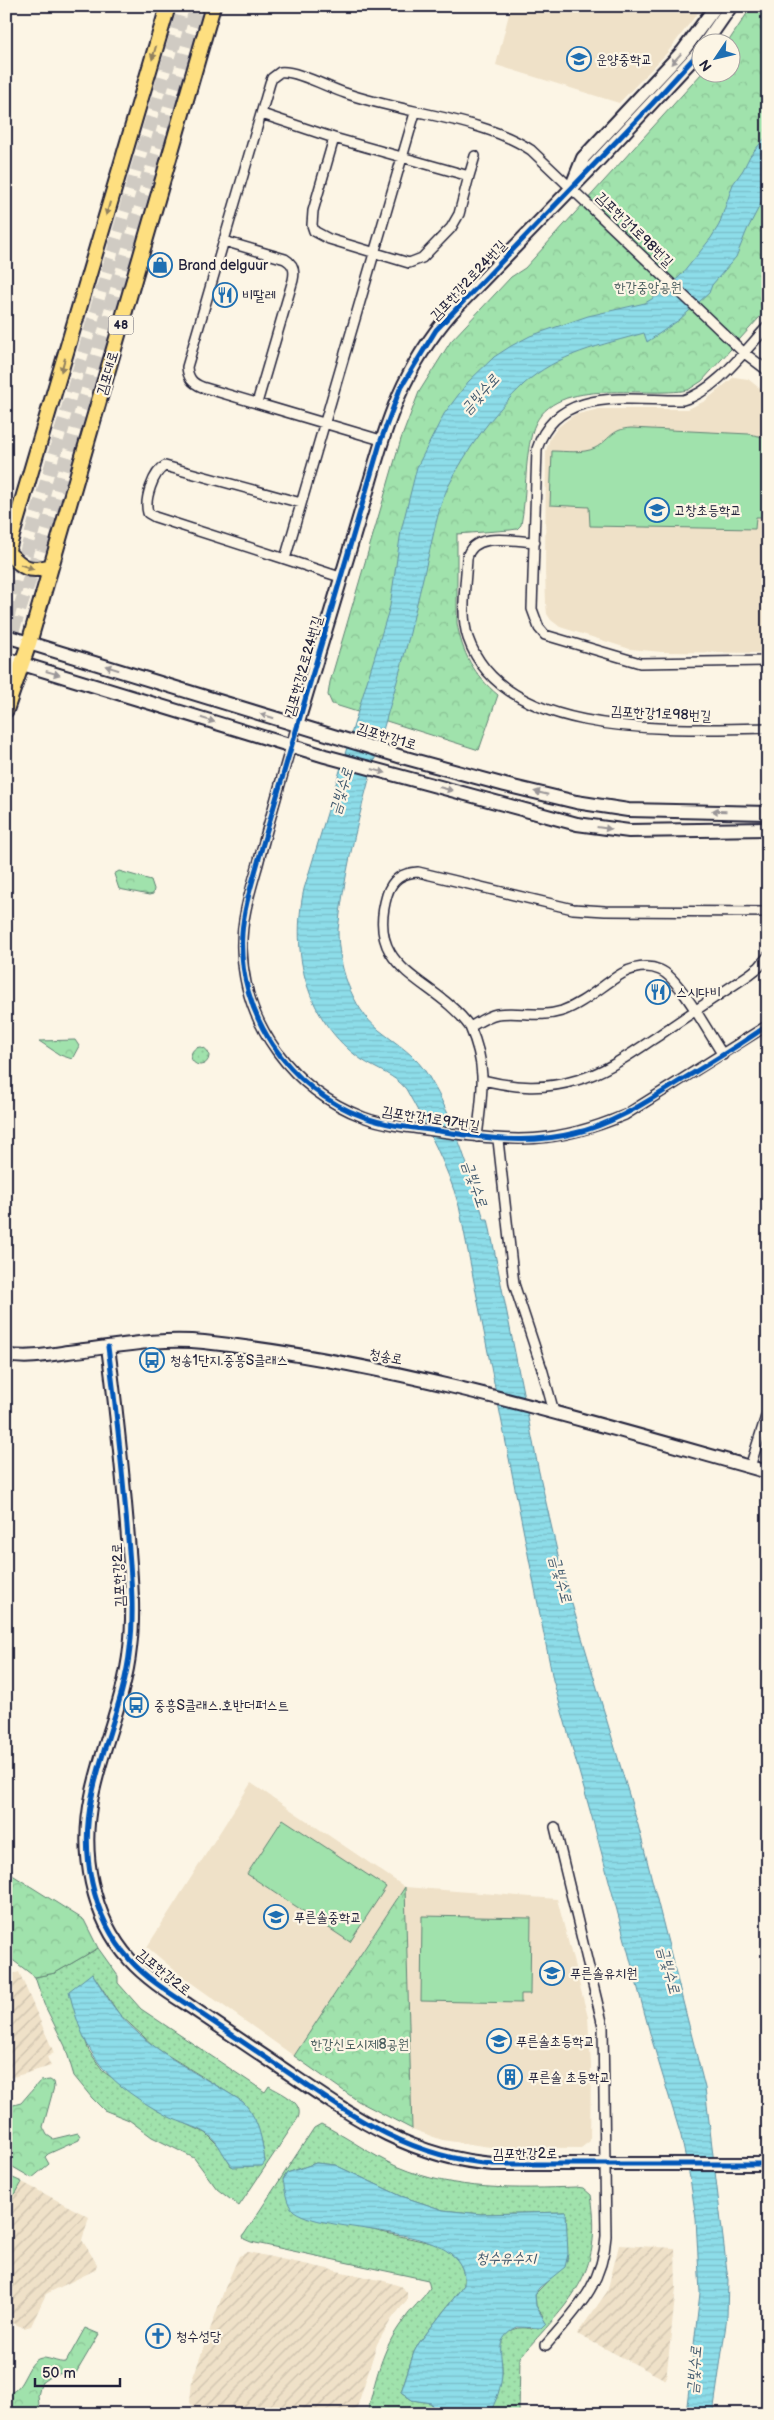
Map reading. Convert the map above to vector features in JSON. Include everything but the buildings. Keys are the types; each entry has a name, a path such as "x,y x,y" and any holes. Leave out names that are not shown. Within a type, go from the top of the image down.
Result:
{"main road":[{"path":"51,566 38,570 26,568 7,554 168,6"},
{"name":"김포대로","path":"6,710 29,643 212,6"}],"street":[{"name":"김포한강2로24번길","path":"571,187 583,158 683,51 716,6"},
{"path":"713,32 732,6"},
{"name":"김포한강2로24번길","path":"297,725 381,440 400,389 436,330 571,187 646,111 692,60"},
{"path":"381,440 195,385 187,374 187,367 272,78 284,72 348,94 506,136 531,150 571,187"},
{"path":"285,559 415,113"},
{"path":"262,114 334,138 470,176"},
{"path":"334,138 313,211 312,225 320,236 409,263 422,258 456,221 475,156"},
{"name":"김포한강1로98번길","path":"571,187 744,352 768,371"},
{"path":"224,241 285,259 290,262 293,268 293,280 257,404"},
{"path":"768,326 716,381 693,398 684,400 587,402 574,406 554,418 546,427 537,449 532,609 539,628 545,635 640,663 768,661"},
{"path":"301,503 172,467 160,468 155,476 147,505 148,513 152,515 340,577"},
{"name":"김포한강1로98번길","path":"535,542 479,542 468,550 466,558 465,621 468,637 482,665 503,688 518,698 536,705 608,725 645,728 768,728"},
{"name":"김포한강1로","path":"6,636 402,757 504,785 606,808 652,811 768,813"},
{"path":"6,659 325,756 559,819 606,829 629,831 768,829"},
{"name":"김포한강1로97번길","path":"297,725 245,913 242,931 244,973 253,1007 262,1030 274,1048 301,1081 335,1104 364,1117 392,1125 498,1140 556,1137 600,1125 631,1111 768,1026"},
{"name":"김포한강1로97번길","path":"474,1136 483,1080 482,1062 470,1027 456,1010 396,962 386,945 381,926 384,906 389,889 397,878 406,873 418,872 573,909 605,912 768,912"},
{"path":"483,1080 521,1087 557,1085 578,1080 618,1061 695,1011 750,974 768,956"},
{"path":"470,1027 496,1014 540,1015 563,1010 588,997 622,974 643,967 661,970 677,984 722,1055"},
{"path":"498,1140 514,1284 554,1412"},
{"name":"청송로","path":"6,1355 32,1357 156,1341 206,1342 390,1371 481,1395 540,1408 768,1473"},
{"name":"김포한강2로","path":"108,1348 130,1566 131,1634 127,1667 91,1797 86,1841 96,1898 115,1940 138,1968 170,1993 346,2112 389,2137 431,2154 476,2163 768,2164"},
{"path":"750,1467 768,1410"},
{"path":"546,2345 588,2295 603,2264 606,2236 603,2026 555,1827"}],"shaded area":[{"name":"운양중학교","path":"511,6 703,6 667,53 619,103 496,65"},
{"name":"고창초등학교","path":"734,377 748,379 768,395 768,653 662,652 630,649 560,627 547,614 546,604 546,451 550,438 558,427 574,415 599,409 688,409 705,401"},
{"path":"251,1783 405,1887 557,1899 588,2017 591,2066 590,2141 581,2148 490,2147 442,2140 412,2129 405,1888 294,2056 179,1974 147,1947"},
{"path":"19,1972 54,2053 47,2057 51,2066 6,2079 6,1976"},
{"path":"22,2182 89,2217 82,2240 97,2264 95,2270 46,2294 31,2326 24,2328 6,2320 6,2200 16,2193"},
{"path":"619,2245 675,2248 676,2288 666,2380 577,2334 607,2292"},
{"path":"248,2252 384,2281 400,2286 407,2292 407,2300 391,2320 377,2344 355,2414 196,2413 190,2402 192,2380 225,2288 239,2256"}],"green space":[{"name":"한강중앙공원","path":"752,6 768,6 768,308 702,381 688,390 669,392 600,392 577,395 557,402 541,414 532,433 529,444 521,525 517,529 510,530 457,534 457,623 459,634 470,663 482,680 498,695 479,750 332,704 328,695 330,682 401,439 419,392 451,341 511,277 525,268 694,82 742,82 742,32 735,32"},
{"path":"631,428 749,434 768,438 768,517 756,517 755,529 590,526 589,507 550,505 552,451 580,452 590,450 600,445 619,430"},
{"path":"119,871 151,880 154,889 153,894 149,895 119,889 114,874"},
{"path":"75,1040 79,1046 72,1059 60,1055 39,1041"},
{"path":"200,1047 208,1052 209,1056 204,1064 200,1065 192,1060 191,1056 196,1048"},
{"path":"283,1819 386,1887 350,1942 247,1874"},
{"path":"6,1871 84,1920 98,1948 55,1973 35,1977 6,1955"},
{"name":"한강신도시제8공원","path":"405,1887 412,2129 358,2101 294,2056"},
{"path":"422,1916 531,1918 530,1994 521,1994 521,2003 421,2001"},
{"path":"98,1948 118,1976 118,1983 141,2009 265,2092 269,2086 295,2103 299,2112 298,2118 239,2206 217,2189 194,2158 152,2137 129,2120 104,2110 74,2076 65,2046 44,2004 35,1977 55,1973","holes":["92,1973 119,2014 156,2048 243,2102 258,2130 265,2162 231,2166 220,2147 206,2133 156,2110 104,2072 89,2051 70,1995"]},
{"path":"50,2080 53,2082 54,2087 43,2127 47,2135 53,2139 78,2133 80,2136 79,2140 48,2154 45,2157 49,2164 32,2178 6,2163 6,2107 21,2103 40,2081"},
{"path":"321,2124 398,2167 441,2181 508,2188 576,2187 583,2188 591,2195 594,2223 592,2247 587,2267 567,2303 520,2357 519,2414 489,2414 501,2377 501,2342 503,2337 511,2331 521,2328 532,2329 543,2316 536,2306 535,2294 567,2261 566,2212 481,2214 443,2210 401,2196 335,2165 316,2163 287,2173 283,2179 300,2214 436,2244 453,2255 463,2271 464,2285 419,2343 414,2352 401,2392 412,2400 431,2403 435,2414 367,2414 384,2354 396,2331 430,2288 428,2280 251,2242 244,2239 243,2236 314,2128"},
{"path":"6,2175 22,2182 16,2193 6,2200"},
{"path":"85,2328 99,2334 76,2373 54,2374 41,2383 38,2396 40,2414 6,2414 6,2393 12,2392 20,2385 30,2367 38,2359 66,2362"}],"water":[{"name":"금빛수로","path":"768,134 768,190 747,230 736,257 712,285 709,293 679,320 647,342 644,333 612,342 565,358 537,374 524,384 491,419 455,473 440,509 409,637 368,782 350,856 338,930 340,957 354,997 369,1021 412,1056 429,1077 454,1128 484,1219 488,1219 539,1472 560,1564 638,1825 705,2088 728,2280 727,2317 713,2414 686,2414 700,2293 696,2219 690,2178 681,2136 651,2037 553,1680 459,1206 429,1132 406,1089 391,1076 362,1060 343,1044 327,1026 315,1006 301,961 299,937 304,889 390,606 401,531 417,467 444,414 468,382 494,357 511,346 530,336 588,316 645,303 662,293 683,273 711,238 719,225 733,184 750,156"},
{"path":"92,1973 120,2015 147,2041 178,2063 243,2102 253,2115 259,2130 265,2162 262,2166 233,2167 216,2142 208,2134 169,2117 148,2105 115,2081 102,2067 83,2035 75,2015 69,1991"},
{"name":"청수유수지","path":"316,2163 335,2165 401,2196 443,2210 481,2214 566,2212 568,2254 565,2267 539,2288 535,2294 536,2306 546,2323 541,2328 517,2327 505,2336 501,2346 501,2383 489,2414 435,2414 431,2403 412,2400 401,2392 414,2352 419,2343 464,2285 460,2265 446,2250 423,2240 337,2225 312,2219 294,2211 288,2201 283,2180 287,2173"}],"tunnel":[{"path":"8,615 185,6"},
{"path":"6,650 40,548 197,6"}],"cycle path":[{"path":"692,60 436,330 400,389 381,440 250,890 242,933 243,963 248,992 258,1019 273,1045 291,1068 312,1088 337,1105 382,1123 473,1136 541,1139 591,1129 621,1116 649,1100 768,1025"},
{"path":"108,1347 127,1526 132,1587 132,1618 127,1667 96,1777 87,1839 88,1861 98,1904 106,1924 130,1960 165,1990 324,2097 376,2128 402,2141 431,2152 461,2160 493,2164 768,2164"}],"place":[{"name":"운양중학교","path":"579,59"},
{"name":"Brand delguur","path":"160,265"},
{"name":"비딸레","path":"225,295"},
{"name":"고창초등학교","path":"657,510"},
{"name":"스시다비","path":"658,992"},
{"name":"청송1단지.중흥S클래스","path":"152,1360"},
{"name":"중흥S클래스.호반더퍼스트","path":"136,1705"},
{"name":"푸른솔중학교","path":"276,1917"},
{"name":"푸른솔유치원","path":"552,1973"},
{"name":"푸른솔초등학교","path":"499,2041"},
{"name":"푸른솔 초등학교","path":"510,2077"},
{"name":"청수성당","path":"158,2336"}]}
